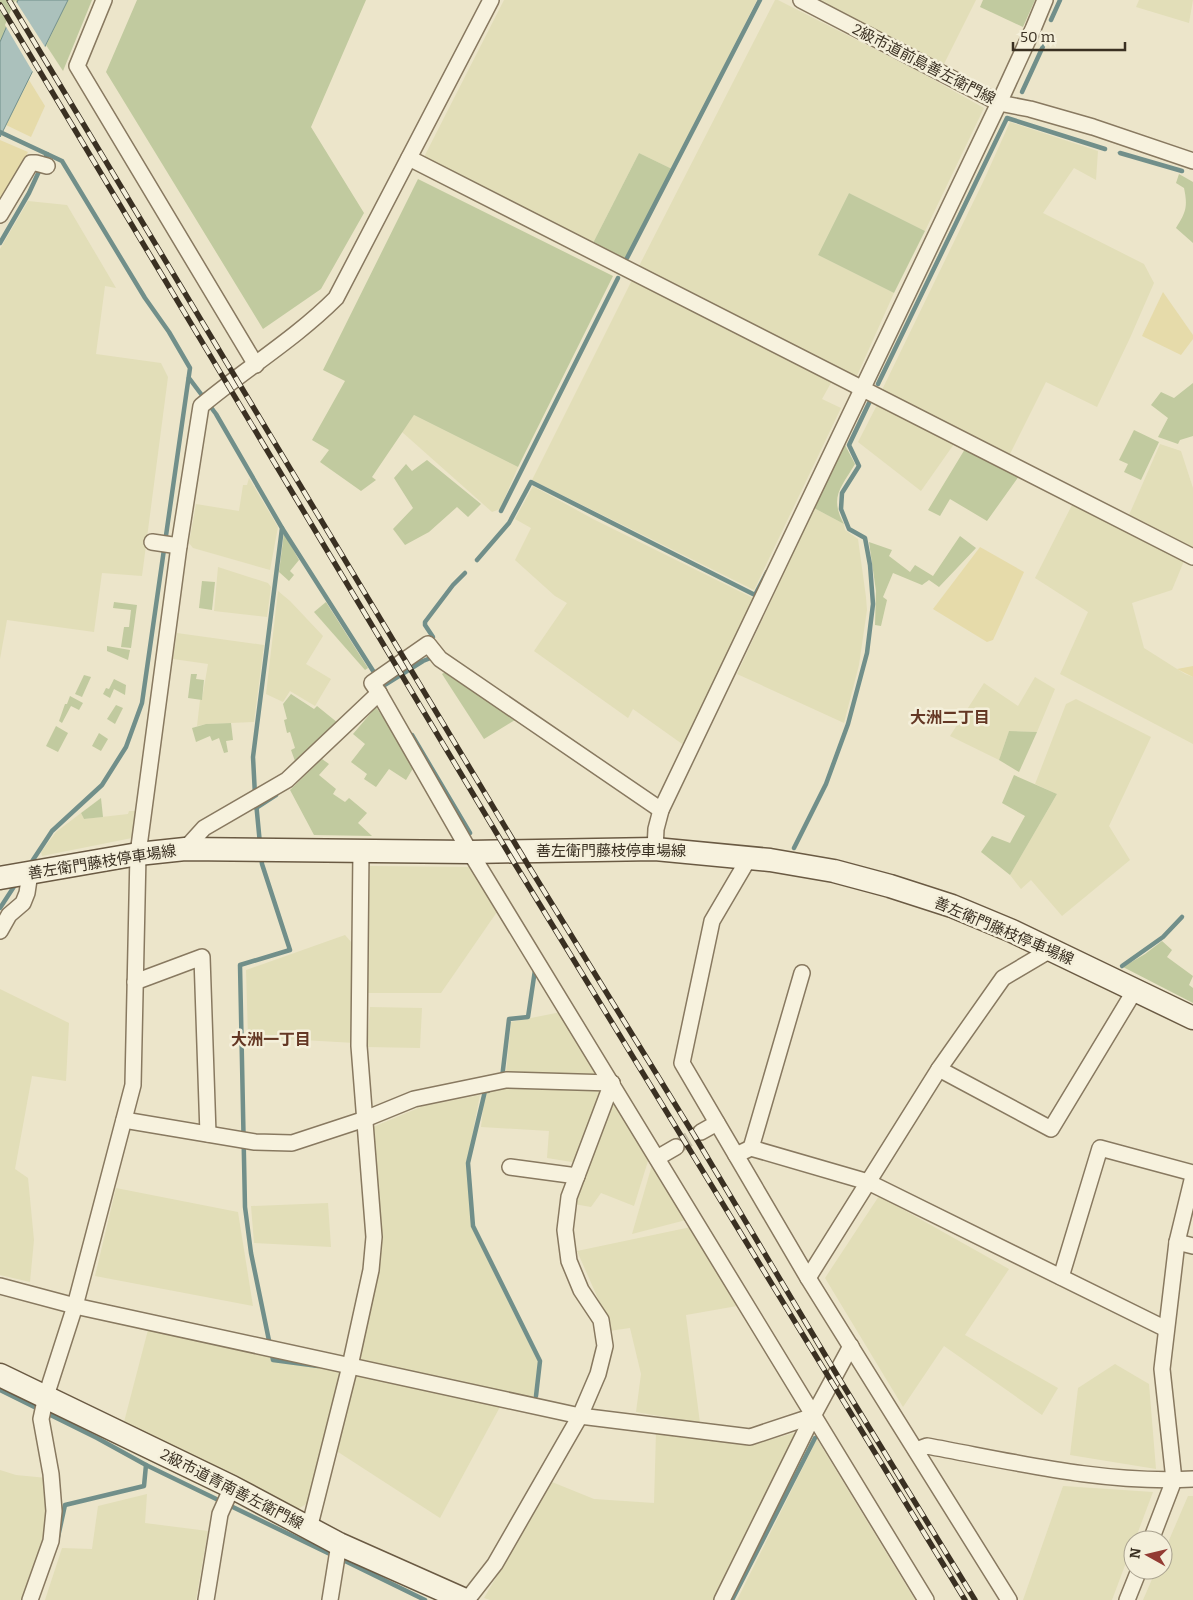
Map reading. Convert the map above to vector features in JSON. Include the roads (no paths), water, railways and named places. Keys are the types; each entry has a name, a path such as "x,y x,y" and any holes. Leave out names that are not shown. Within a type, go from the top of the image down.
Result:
{"main road":[{"name":"善左衛門藤枝停車場線","path":"0,878 138,854 184,849 470,852 655,849 749,858 834,871 890,886 952,906 1052,949 1193,1018"},
{"name":"2級市道青南善左衛門線","path":"0,1375 232,1487 339,1544 466,1600"}],"street":[{"path":"104,0 77,66 256,365"},
{"path":"30,1600 51,1541 54,1511 51,1474 42,1419 46,1396 75,1306 132,1085 138,854 163,544 205,402 318,316 336,298 491,0"},
{"name":"2級市道前島善左衛門線","path":"802,0 999,103 1030,109 1093,127 1193,161"},
{"path":"655,849 656,829 661,810 999,103 1034,29 1045,0"},
{"path":"409,158 1193,557"},
{"path":"0,216 31,163 42,164"},
{"path":"184,849 204,828 288,780 379,683 428,644 440,659 661,810"},
{"path":"379,683 470,852 926,1600"},
{"path":"309,1529 350,1366 370,1270 374,1237 359,1046 361,850"},
{"path":"749,858 712,922 682,1063 808,1278 1009,1600"},
{"path":"0,931 9,916 23,903 27,893 27,873"},
{"path":"808,1278 939,1069 1004,978 1052,949"},
{"path":"135,982 202,957 208,1134"},
{"path":"751,1148 802,973"},
{"path":"939,1069 1051,1129 1135,990"},
{"path":"124,1120 255,1142 292,1143 365,1119 414,1099 506,1080 612,1083"},
{"path":"466,1600 495,1564 580,1416 598,1374 605,1346 601,1320 582,1290 569,1260 566,1230 569,1197 612,1083"},
{"path":"701,1132 717,1123"},
{"path":"657,1158 676,1147"},
{"path":"736,1155 751,1148 868,1182 1166,1329"},
{"path":"1061,1277 1100,1148 1193,1175 1177,1242 1162,1369 1174,1480 1155,1530"},
{"path":"510,1167 577,1176"},
{"path":"1177,1242 1193,1246"},
{"path":"0,1286 75,1306 580,1416 750,1436 813,1416"},
{"path":"722,1600 813,1416 851,1346"},
{"path":"916,1450 927,1446 1098,1477 1193,1479"},
{"path":"206,1600 220,1514 232,1487"},
{"path":"330,1600 339,1544"},
{"path":"1127,1600 1135,1580"}],"water":[{"path":"18,0 68,0 0,137 0,42"}],"waterway":[{"path":"627,258 760,0"},
{"path":"1051,20 1060,0"},
{"path":"1022,92 1045,42"},
{"path":"878,384 1007,118 1105,149"},
{"path":"0,132 62,161 190,368 142,703 126,747 102,785 52,831 29,866"},
{"path":"1120,153 1182,171"},
{"path":"0,243 29,193 47,154"},
{"path":"501,511 618,278"},
{"path":"189,378 216,414 282,528 253,757 255,795"},
{"path":"794,848 826,784 848,724 867,653 873,604 870,565 865,538 849,529 841,509 842,493 859,466 849,445 869,403"},
{"path":"477,560 509,523 531,482 755,595 767,572"},
{"path":"282,528 377,677"},
{"path":"433,637 425,622 453,585 465,573"},
{"path":"385,690 383,686 423,661 433,657"},
{"path":"412,735 470,833"},
{"path":"256,808 276,795"},
{"path":"256,802 260,844"},
{"path":"261,857 290,950 240,965 245,1207 251,1253 273,1360 318,1366"},
{"path":"0,908 17,882"},
{"path":"1122,966 1163,937 1182,917"},
{"path":"502,1078 509,1019 528,1017 535,970"},
{"path":"488,1091 485,1091 468,1163 473,1226 540,1361 536,1396"},
{"path":"0,1390 97,1438 146,1465 334,1556"},
{"path":"732,1600 815,1438"},
{"path":"58,1537 65,1505 144,1486 146,1465"},
{"path":"341,1559 425,1600"}],"tunnel":[{"path":"676,1147 701,1132"}],"railway":[{"path":"9,0 528,865 694,1135 840,1380 975,1600"},
{"path":"0,5 515,864 965,1600"}],"district":[{"name":"大洲二丁目","path":"950,717"},
{"name":"大洲一丁目","path":"271,1039"}]}
